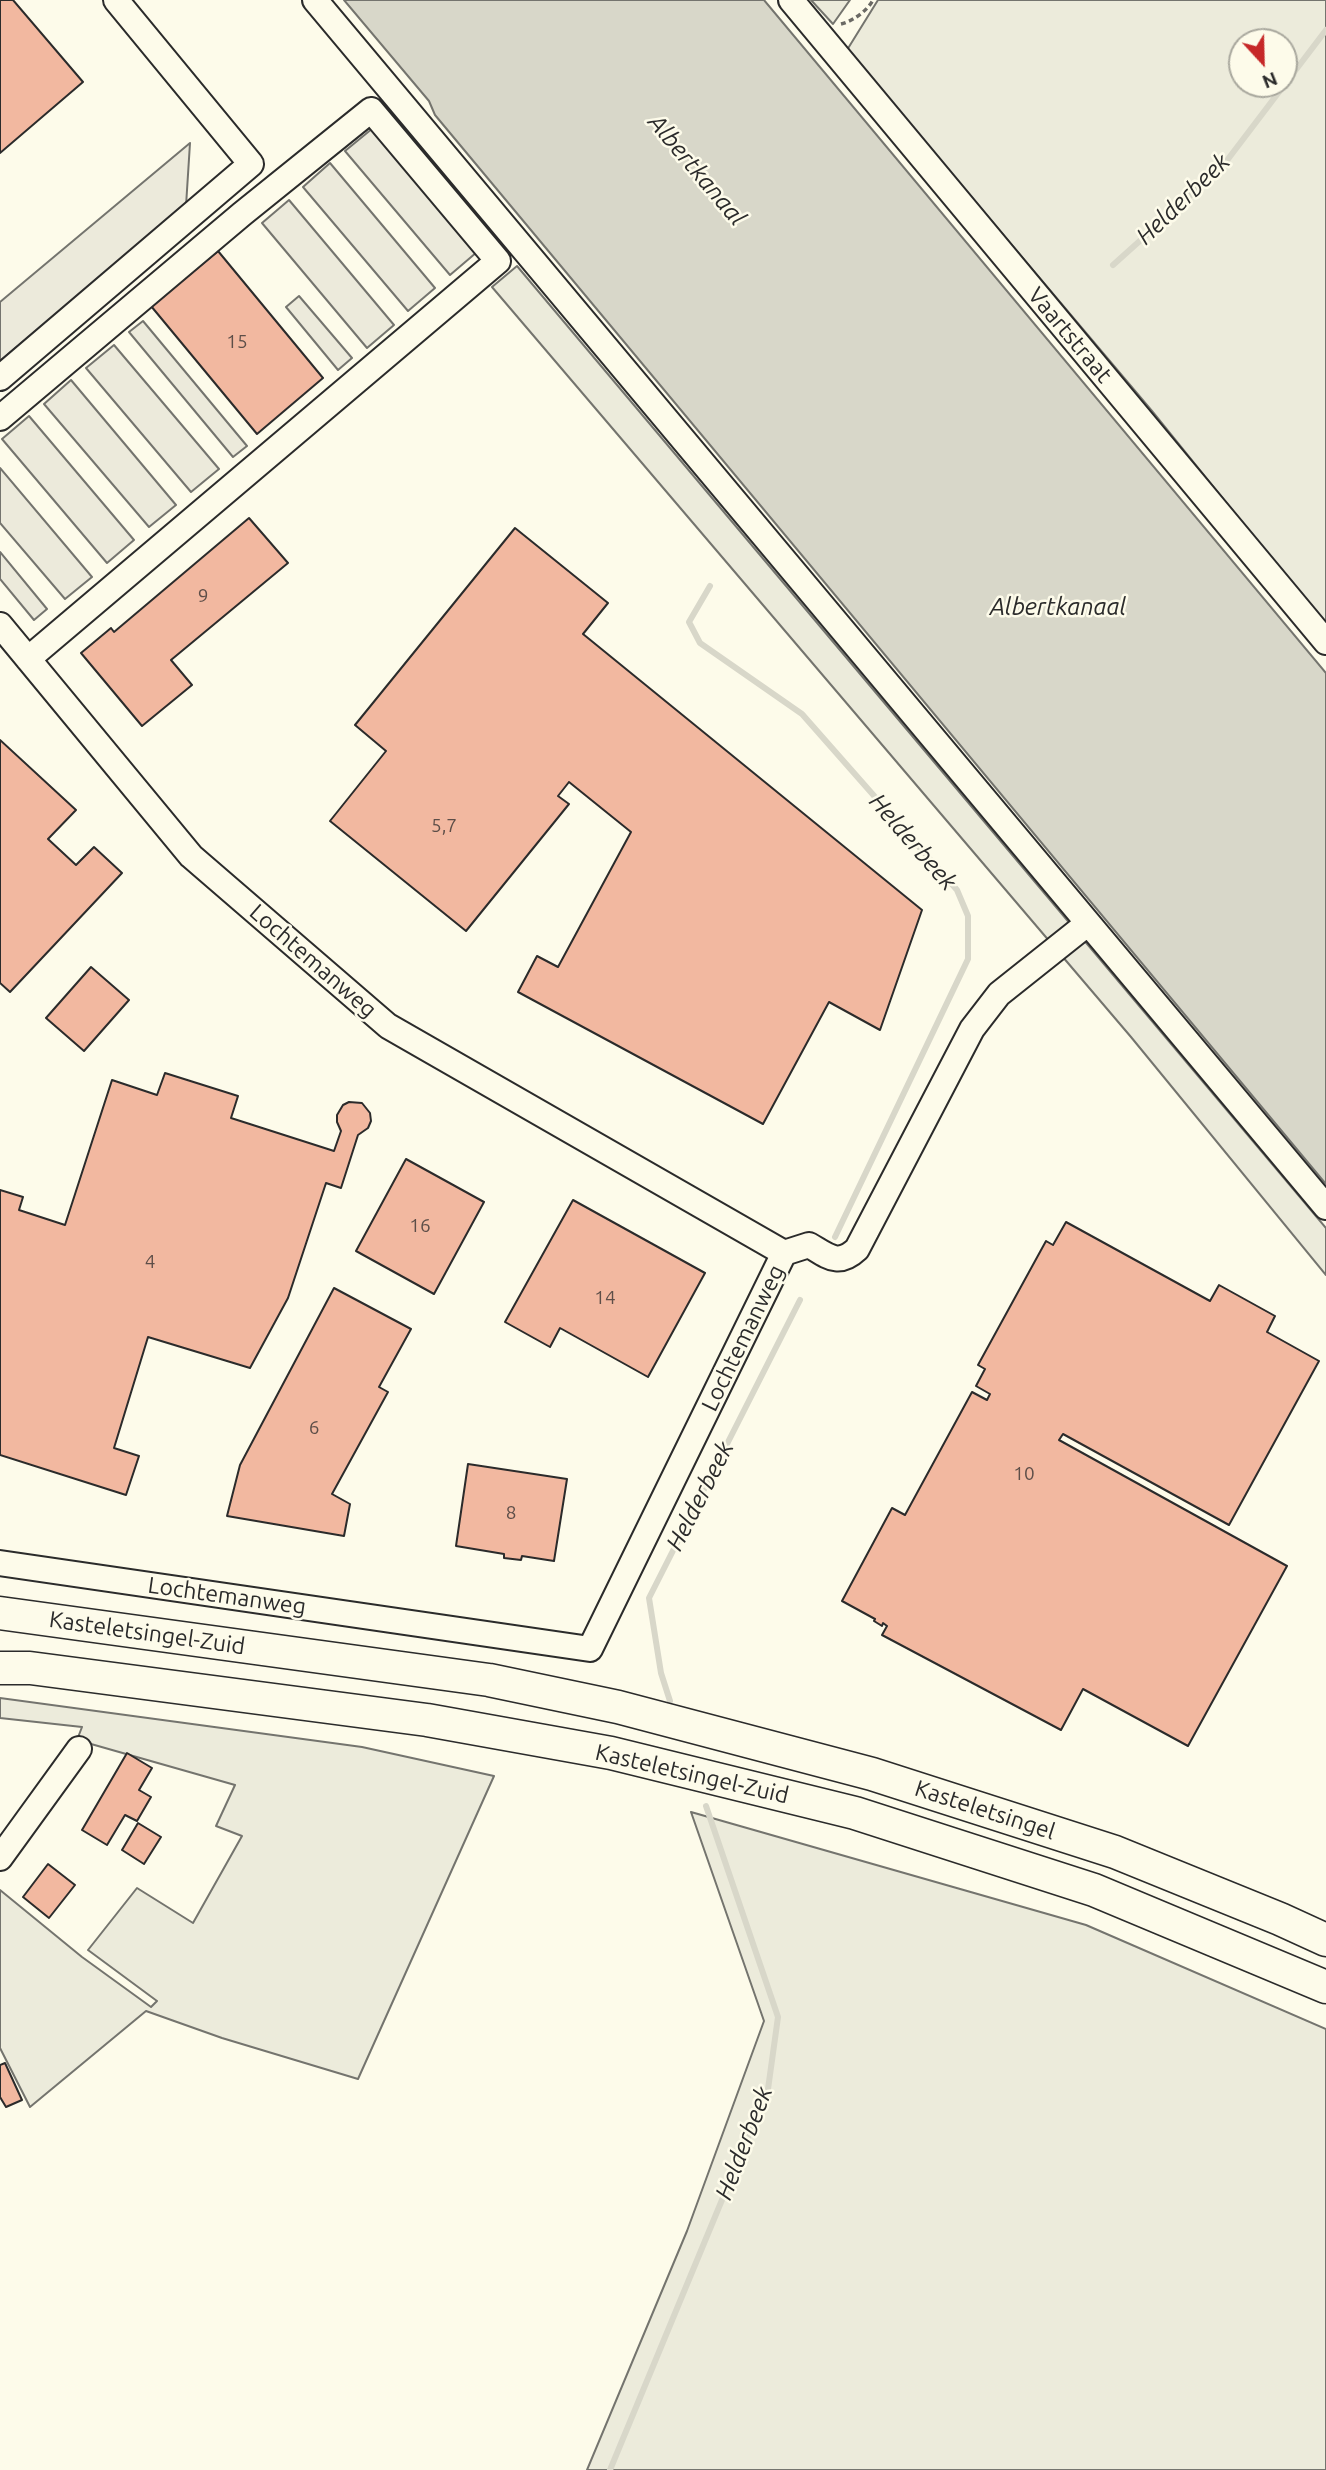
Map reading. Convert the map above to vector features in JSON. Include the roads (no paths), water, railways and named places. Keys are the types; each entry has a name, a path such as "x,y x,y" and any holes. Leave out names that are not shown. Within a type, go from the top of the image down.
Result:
{"main road":[{"name":"Kasteletsingel-Zuid","path":"0,1613 489,1681 618,1707 707,1731"},
{"name":"Kasteletsingel-Zuid","path":"15,1668 440,1722 611,1753 841,1810 1094,1890 1326,1987"},
{"name":"Kasteletsingel","path":"707,1731 872,1774 1115,1852 1326,1940"}],"street":[{"path":"0,378 251,164 116,0"},
{"path":"315,0 1326,1207"},
{"name":"Vaartstraat","path":"791,0 1326,642"},
{"path":"0,418 371,110 498,261 28,659"},
{"name":"Lochtemanweg","path":"0,625 191,856 388,1026 785,1253 590,1649 0,1563"},
{"path":"785,1253 809,1245 835,1259 848,1257 857,1249 971,1029 999,994 1087,923"},
{"path":"0,1858 79,1749"}],"water":[{"name":"Albertkanaal","path":"344,0 764,0 1326,673 1326,1184 435,115 429,101"}],"waterway":[{"name":"Helderbeek","path":"1113,265 1222,167 1326,30"},
{"name":"Helderbeek","path":"710,586 689,622 700,643 802,714 957,890 968,916 968,959 835,1237"},
{"name":"Helderbeek","path":"670,1701 661,1673 649,1598 800,1300"},
{"name":"Helderbeek","path":"610,2470 768,2089 778,2017 706,1806"}]}
